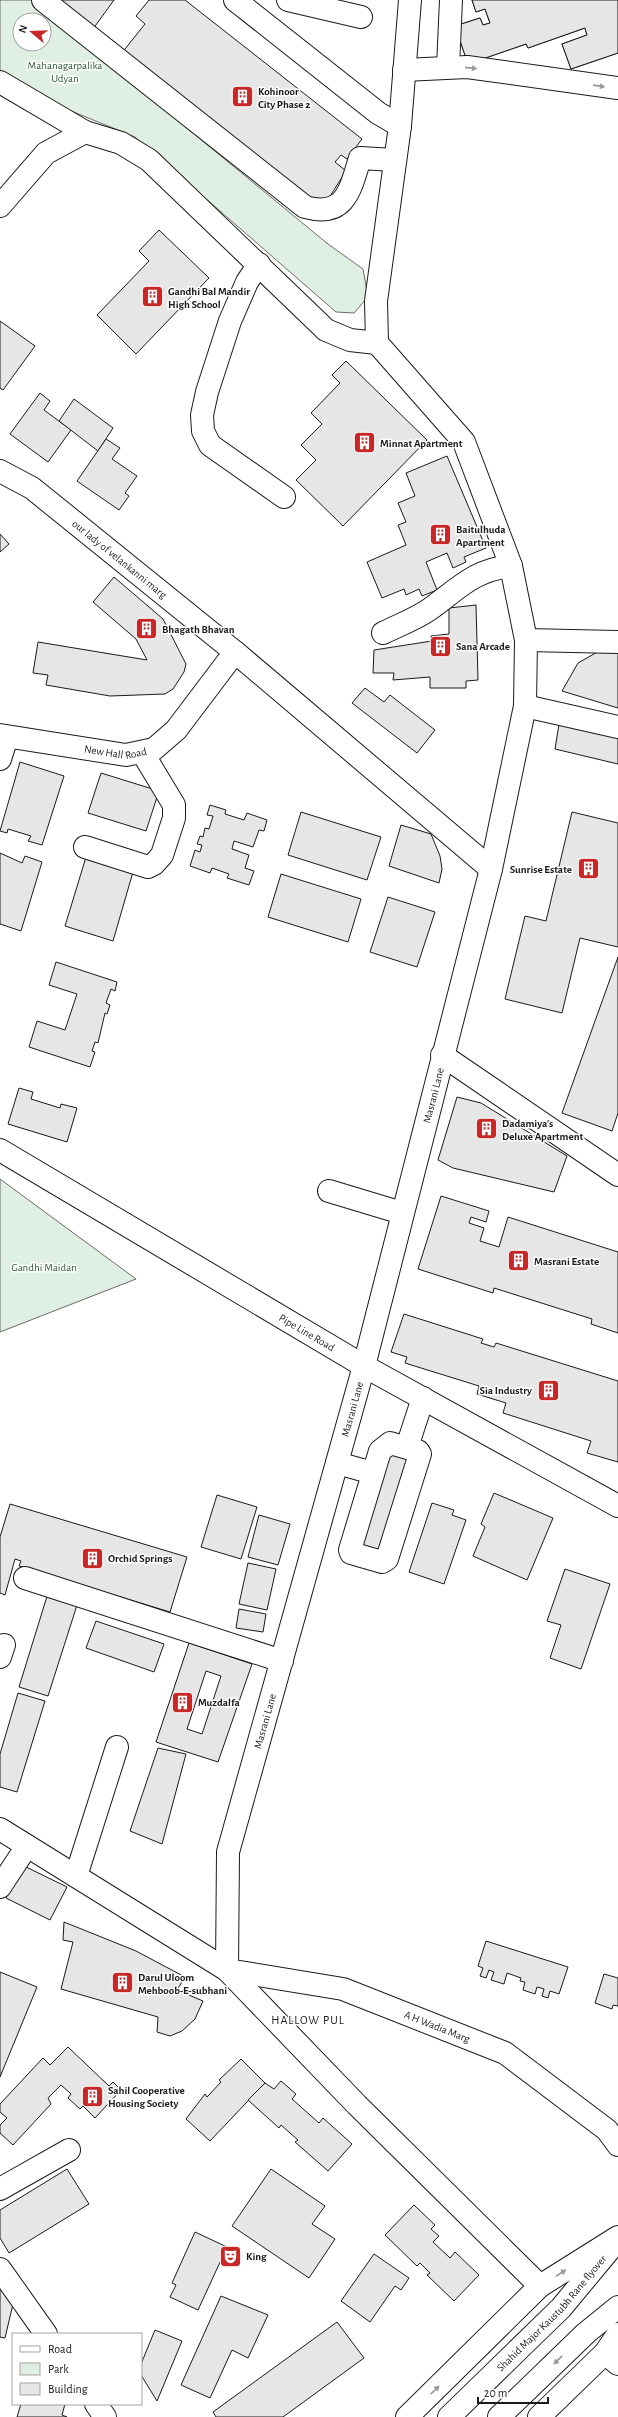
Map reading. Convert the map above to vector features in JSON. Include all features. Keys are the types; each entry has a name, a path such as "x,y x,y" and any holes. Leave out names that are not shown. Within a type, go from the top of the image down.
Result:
{"main road":[{"path":"43,0 305,207 321,212 333,210 343,201 360,158 395,160"},
{"path":"288,0 361,16"},
{"path":"410,0 400,126 376,301 377,343 464,442 511,566 526,640 525,706 491,869 442,1055"},
{"path":"448,67 450,0"},
{"path":"238,1 378,113 400,126"},
{"path":"404,70 467,67 618,88"},
{"path":"0,82 84,132 121,142 149,160 326,330 350,340 377,343"},
{"path":"0,206 46,153 84,132"},
{"path":"259,264 247,282 230,321 207,392 202,415 203,431 210,445 284,498"},
{"name":"our lady of velankanni marg","path":"0,471 32,488 235,652 491,869"},
{"path":"383,633 430,609 466,581 483,571 511,566"},
{"path":"526,640 618,642"},
{"name":"New Hall Road","path":"4,736 126,755 154,749 176,730 235,652"},
{"path":"525,706 618,727"},
{"path":"0,759 4,736"},
{"path":"85,847 148,867 154,864 162,855 174,818 174,805 142,752"},
{"name":"Masrani Lane","path":"227,1970 228,1852 364,1366 442,1055 618,1175"},
{"name":"Pipe Line Road","path":"0,1150 364,1366 618,1506"},
{"path":"329,1191 402,1213"},
{"path":"407,1447 423,1398"},
{"path":"390,1443 418,1451 420,1454 385,1562 351,1553 350,1550 374,1473 380,1451 384,1446 390,1443"},
{"path":"337,1463 374,1473"},
{"path":"25,1578 282,1661"},
{"path":"76,1876 117,1748"},
{"path":"0,1829 227,1970 357,2105 540,2286"},
{"path":"0,1887 27,1846"},
{"name":"A H Wadia Marg","path":"227,1970 343,1989 505,2053 607,2130 618,2145"},
{"path":"0,2189 69,2150"},
{"path":"407,2417 540,2286 618,2237"},
{"name":"Shahid Major Kaustubh Rane flyover","path":"449,2417 561,2308 618,2240"},
{"path":"0,2269 45,2333"},
{"path":"499,2417 586,2332 618,2307"},
{"path":"539,2417 611,2358 618,2334"},
{"path":"97,2405 105,2417"}],"green space":[{"name":"Mahanagarpalika Udyan","path":"0,0 31,0 46,12 12,12 12,52 52,52 52,17 328,244 363,269 368,297 354,313 336,312 135,137 0,82"},
{"name":"Gandhi Maidan","path":"0,1179 136,1279 0,1332"}],"building":[{"path":"54,0 114,0 93,29"},
{"name":"Kohinoor City Phase 2","path":"149,0 185,0 362,139 347,159 341,155 335,162 346,171 322,209 121,54 145,24 136,16"},
{"path":"472,0 618,0 618,53 571,69 562,44 587,35 585,28 528,48 526,44 468,64 455,26 480,18 483,25 490,23 485,9 476,12"},
{"path":"472,0 618,0 618,53 571,69 562,44 587,35 585,28 528,48 526,44 468,64 455,26 480,18 483,25 490,23 485,9 476,12"},
{"name":"Gandhi Bal Mandir High School","path":"159,230 209,278 136,354 97,315 149,261 139,251"},
{"path":"0,321 35,346 3,390 0,388"},
{"name":"Minnat Apartment","path":"346,361 427,440 343,526 296,480 316,460 301,445 322,424 311,413 340,383 332,375"},
{"path":"40,393 50,401 44,410 71,430 48,462 10,434"},
{"path":"74,399 113,428 98,451 59,421"},
{"path":"106,439 120,448 112,459 137,476 125,493 129,496 119,510 77,481"},
{"name":"Baitulhuda Apartment","path":"447,456 486,548 464,557 466,562 453,568 447,553 426,562 437,590 422,596 419,589 406,595 404,589 382,598 367,562 406,545 398,525 406,522 398,503 415,496 406,473"},
{"path":"0,534 9,544 0,552"},
{"name":"Bhagath Bhavan","path":"114,577 163,619 186,664 184,672 173,689 165,694 110,696 46,685 48,675 33,673 38,642 147,660 136,639 93,602"},
{"name":"Sana Arcade","path":"476,605 478,680 466,681 466,688 430,688 430,677 393,680 394,673 373,673 374,650 432,641 431,636 449,634 449,608"},
{"path":"599,651 618,653 618,708 562,691 578,663"},
{"path":"365,688 384,702 390,695 435,730 417,753 352,703"},
{"path":"560,718 618,733 618,764 555,749"},
{"path":"20,762 64,776 42,845 28,841 31,836 8,829 7,833 0,831"},
{"path":"101,773 159,791 146,831 88,813"},
{"path":"210,805 226,810 225,814 244,820 247,813 267,820 264,831 259,830 253,847 234,841 232,849 249,855 245,868 254,871 249,885 227,878 229,874 212,868 210,873 190,866 195,850 200,852 202,845 197,844 200,836 203,837 205,828 209,829 213,816 207,815"},
{"path":"301,812 381,837 367,880 288,855"},
{"name":"Sunrise Estate","path":"572,812 618,823 618,947 580,938 562,1013 505,999 525,916 546,921"},
{"path":"401,825 431,834 440,856 442,869 439,883 389,866"},
{"path":"0,853 22,863 25,856 42,862 21,931 0,924"},
{"path":"86,857 133,872 113,941 65,926"},
{"path":"281,874 361,899 348,942 268,917"},
{"path":"388,897 435,912 417,967 370,952"},
{"path":"618,957 618,1113 612,1131 562,1113"},
{"path":"56,962 117,982 115,991 111,989 106,1003 110,1005 107,1014 105,1013 98,1043 95,1042 92,1051 95,1052 90,1067 29,1047 37,1021 65,1030 77,994 49,985"},
{"path":"19,1088 33,1092 31,1099 60,1108 61,1104 77,1108 67,1142 8,1124"},
{"name":"Dadamiya's Deluxe Apartment","path":"457,1097 481,1103 567,1156 554,1192 453,1168 438,1160"},
{"name":"Masrani Estate","path":"441,1196 489,1211 486,1222 471,1217 469,1223 484,1228 480,1241 499,1247 508,1217 618,1252 618,1333 591,1324 592,1319 494,1288 493,1293 418,1269"},
{"name":"Sia Industry","path":"404,1314 483,1339 481,1343 494,1347 496,1343 618,1381 618,1462 587,1453 591,1441 503,1413 506,1403 477,1394 479,1386 405,1363 407,1357 391,1352"},
{"path":"392,1451 416,1456 385,1559 354,1549"},
{"path":"494,1493 553,1518 527,1580 473,1556 485,1527 481,1524"},
{"path":"217,1495 257,1507 241,1559 201,1547"},
{"path":"432,1503 454,1510 452,1515 466,1520 444,1584 409,1572"},
{"name":"Orchid Springs","path":"10,1504 187,1557 170,1612 19,1566 21,1561 15,1559 5,1595 0,1593 0,1537"},
{"path":"259,1515 290,1524 278,1565 248,1557"},
{"path":"248,1563 276,1569 267,1610 239,1604"},
{"path":"565,1569 610,1584 581,1669 550,1658 561,1625 547,1621"},
{"path":"48,1593 78,1602 48,1696 19,1687"},
{"path":"239,1609 266,1614 263,1632 236,1628"},
{"path":"96,1621 164,1644 154,1672 86,1648"},
{"name":"Muzdalfa","path":"189,1643 252,1664 218,1762 156,1742","holes":["206,1671 221,1676 202,1734 187,1729"]},
{"path":"18,1693 45,1701 17,1792 0,1787 0,1754"},
{"path":"158,1748 186,1754 162,1844 130,1831"},
{"path":"22,1865 67,1887 50,1920 6,1898"},
{"name":"Darul Uloom Mehboob-E-subhani","path":"64,1922 136,1951 185,1977 177,1990 203,2001 195,2019 182,2031 170,2036 157,2032 158,2017 61,1989 73,1942 63,1940"},
{"path":"486,1941 568,1967 559,1994 550,1991 548,1998 542,1996 544,1989 537,1987 535,1994 523,1990 525,1982 520,1981 521,1978 507,1973 504,1984 491,1980 494,1972 489,1970 486,1978 480,1976 483,1968 478,1966"},
{"path":"0,1972 37,1987 0,2077"},
{"path":"604,1974 618,1978 618,2006 613,2005 612,2009 595,2003"},
{"name":"Sahil Cooperative Housing Society","path":"68,2047 109,2086 113,2082 121,2090 95,2118 83,2106 80,2109 68,2098 71,2094 61,2085 48,2098 51,2104 13,2145 0,2133 0,2125 7,2118 0,2112 0,2104 43,2058 50,2065"},
{"path":"241,2059 265,2083 210,2141 186,2119 205,2094 207,2097 221,2082 219,2080"},
{"path":"281,2081 296,2094 292,2099 319,2123 323,2118 352,2144 328,2171 295,2142 298,2140 281,2125 279,2128 248,2100 265,2083 274,2089"},
{"path":"67,2169 89,2204 9,2253 0,2238 0,2210"},
{"path":"271,2169 325,2206 312,2224 335,2239 309,2278 232,2226"},
{"path":"414,2205 435,2225 431,2229 439,2236 433,2242 450,2258 455,2252 479,2275 454,2301 427,2275 430,2273 420,2263 417,2266 385,2235"},
{"path":"195,2232 227,2247 198,2310 170,2297 176,2285 172,2283"},
{"path":"374,2254 409,2278 401,2290 395,2286 370,2322 341,2301"},
{"path":"0,2285 13,2304 5,2338 0,2337"},
{"path":"221,2296 268,2315 248,2358 232,2350 210,2398 181,2385"},
{"path":"337,2322 364,2358 283,2417 216,2417 213,2412"},
{"path":"155,2330 182,2341 157,2401 142,2377 142,2362"},
{"path":"21,2405 65,2405 62,2415 67,2417 17,2417"}],"place":[{"name":"Kohinoor City Phase 2","path":"242,97"},
{"name":"Gandhi Bal Mandir High School","path":"153,297"},
{"name":"Minnat Apartment","path":"364,443"},
{"name":"Baitulhuda Apartment","path":"441,535"},
{"name":"Bhagath Bhavan","path":"147,629"},
{"name":"Sana Arcade","path":"440,646"},
{"name":"Sunrise Estate","path":"588,869"},
{"name":"Dadamiya's Deluxe Apartment","path":"486,1129"},
{"name":"Masrani Estate","path":"519,1261"},
{"name":"Sia Industry","path":"548,1390"},
{"name":"Orchid Springs","path":"93,1558"},
{"name":"Muzdalfa","path":"182,1702"},
{"name":"Darul Uloom Mehboob-E-subhani","path":"122,1983"},
{"name":"Sahil Cooperative Housing Society","path":"93,2096"},
{"name":"King","path":"231,2256"}],"district":[{"name":"HALLOW PUL","path":"308,2020"}]}
